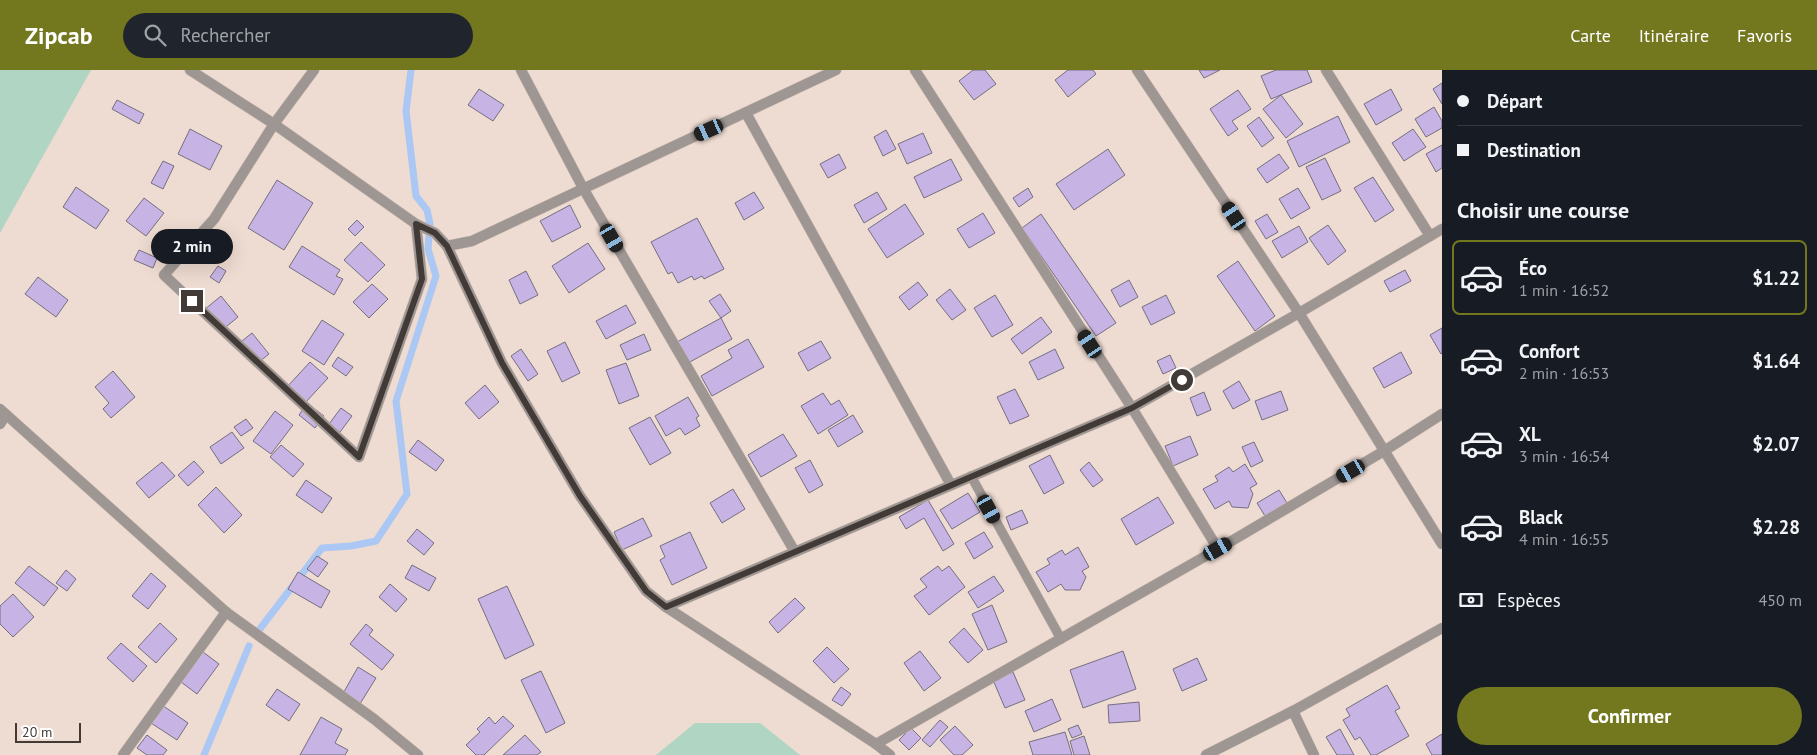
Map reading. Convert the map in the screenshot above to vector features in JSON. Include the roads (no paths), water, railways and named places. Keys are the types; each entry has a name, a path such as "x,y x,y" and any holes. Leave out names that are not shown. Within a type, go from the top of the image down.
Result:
{"street":[{"path":"190,70 274,124 419,226 435,233 447,246 502,363 580,496 646,591 666,607 890,755"},
{"path":"314,70 274,124 214,219 164,275 359,457 422,279 419,226"},
{"path":"521,70 582,188 795,552"},
{"path":"447,246 472,241 836,70"},
{"path":"915,70 1132,408 1218,549"},
{"path":"1137,70 1299,313 1442,544"},
{"path":"1326,70 1430,236"},
{"path":"746,113 951,485"},
{"path":"666,607 1132,408 1442,229"},
{"path":"0,424 3,412 226,612 374,719 418,755"},
{"path":"876,744 1218,549 1384,451 1442,414"},
{"path":"123,755 226,612"},
{"path":"1206,755 1293,711 1442,628"},
{"path":"1293,711 1314,755"}],"lane":[{"path":"971,476 1061,638"}],"waterway":[{"path":"259,630 322,548 351,546 376,541 407,494 396,401 436,276 428,249 430,224 427,210 416,196 406,111 411,70"},
{"path":"204,755 249,646"}]}
